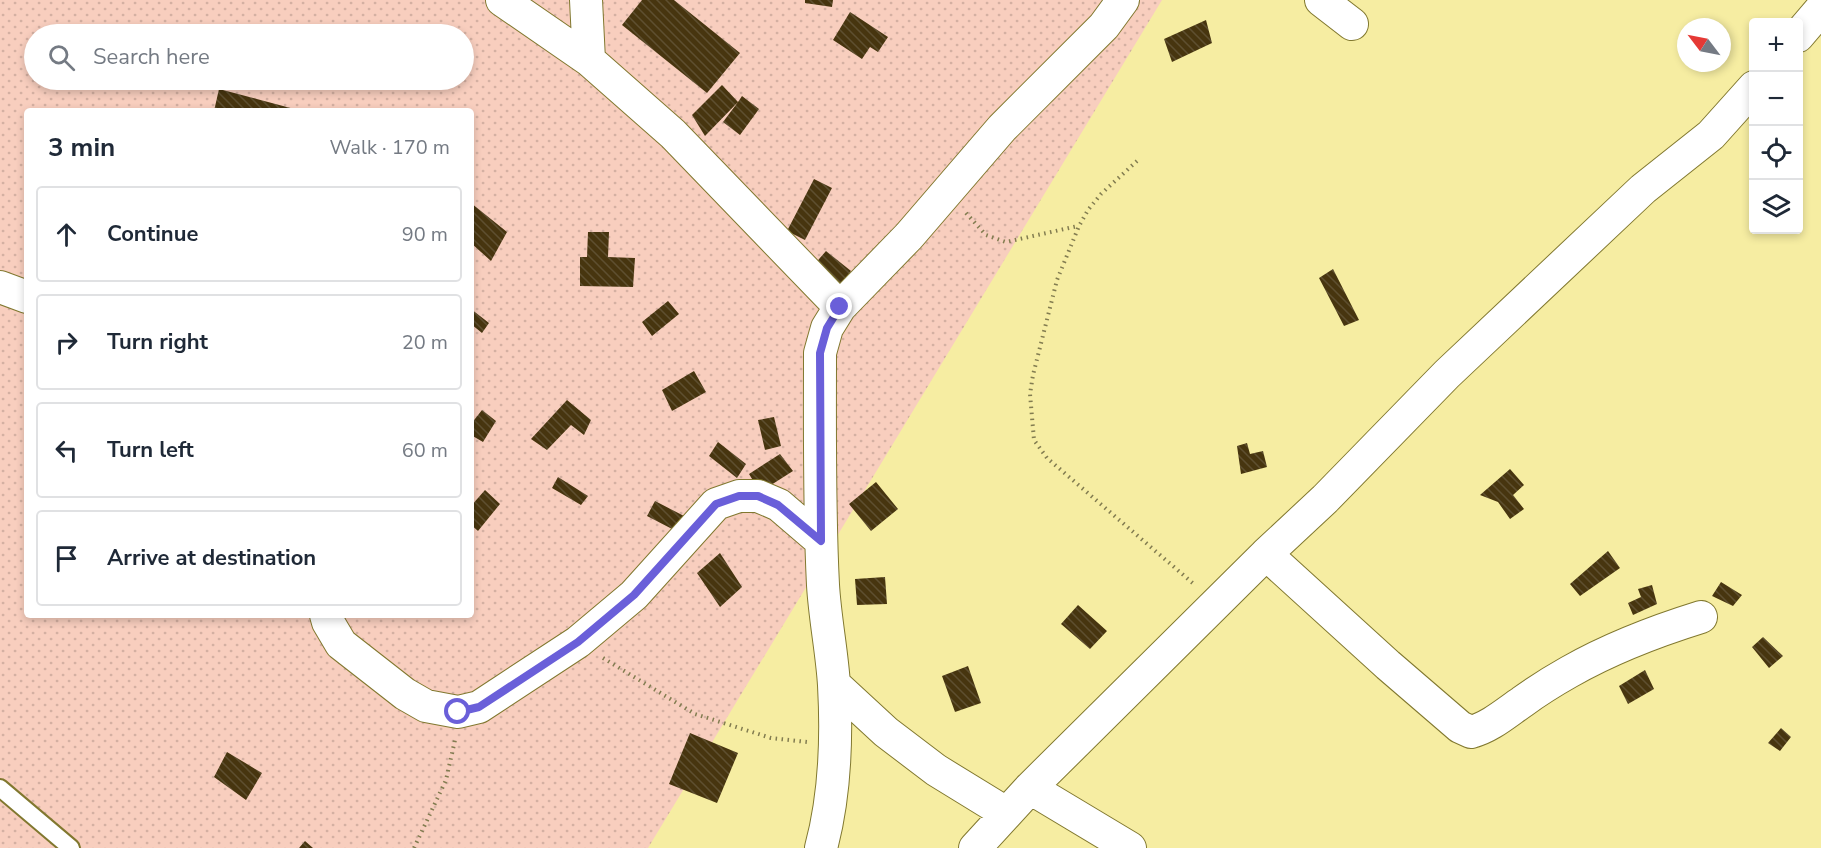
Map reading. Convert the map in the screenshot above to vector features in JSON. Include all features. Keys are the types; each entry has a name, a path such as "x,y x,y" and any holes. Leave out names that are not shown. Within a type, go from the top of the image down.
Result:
{"street":[{"path":"502,0 589,60 673,134 840,307"},
{"path":"586,0 589,60"},
{"path":"821,848 828,822 834,746 834,684 825,615 821,541 820,353 827,328 840,307 909,236 1002,128 1104,26 1123,0"},
{"path":"1321,0 1352,24"},
{"path":"1803,30 1821,9"},
{"path":"975,848 1030,788 1266,554 1325,500 1447,374 1643,189 1711,135 1749,93"},
{"path":"0,287 24,296"},
{"path":"327,618 341,644 405,694 426,706 458,712 479,707 578,642 634,595 716,504 739,496 758,496 778,505 821,541"},
{"path":"1266,554 1388,665 1460,727 1471,732 1483,729 1536,692 1607,652 1701,617"},
{"path":"834,684 886,732 936,770 1006,813"},
{"path":"1030,788 1130,848"}],"lane":[{"path":"0,788 70,848"}],"path":[{"path":"1137,161 1101,194 1088,210 1057,280 1033,375 1030,394 1032,429 1034,440 1047,458 1217,603"},
{"path":"947,192 986,235 998,240 1006,242 1079,226"},
{"path":"578,642 695,714 771,738 834,746"},
{"path":"414,848 446,780 454,750 458,712"}],"shaded area":[{"path":"0,0 1162,0 648,848 0,848"}],"building":[{"path":"642,0 674,0 740,53 707,93 622,25"},
{"path":"805,0 833,0 832,7 805,3"},
{"path":"850,12 888,37 878,52 870,47 862,59 833,40"},
{"path":"1206,20 1212,43 1172,62 1164,39"},
{"path":"722,85 738,102 705,136 692,115"},
{"path":"219,90 223,90 290,108 215,108"},
{"path":"742,96 759,109 740,135 723,122"},
{"path":"814,179 832,188 805,240 787,231"},
{"path":"474,205 507,232 491,261 474,246"},
{"path":"588,232 609,232 608,257 635,258 633,287 580,286 580,257 587,257"},
{"path":"826,251 851,271 839,286 813,266"},
{"path":"1333,269 1359,320 1344,326 1319,278"},
{"path":"668,301 679,314 652,336 642,322"},
{"path":"474,311 489,323 482,333 474,326"},
{"path":"694,371 706,392 672,411 662,390"},
{"path":"567,400 591,420 584,435 571,425 547,450 531,439"},
{"path":"482,410 496,421 483,442 474,437 474,420"},
{"path":"774,417 781,446 765,450 758,420"},
{"path":"718,442 746,464 737,478 709,456"},
{"path":"1247,443 1250,454 1263,451 1267,467 1241,474 1237,446"},
{"path":"780,454 793,471 760,492 749,474"},
{"path":"1510,469 1524,485 1513,495 1524,509 1510,519 1498,502 1480,495"},
{"path":"558,477 588,496 581,505 552,488"},
{"path":"876,482 898,509 871,531 849,504"},
{"path":"485,490 500,504 478,531 474,528 474,503"},
{"path":"655,501 684,516 676,531 647,516"},
{"path":"1608,551 1620,568 1580,596 1570,584"},
{"path":"720,553 742,587 720,607 697,573"},
{"path":"885,577 887,604 857,605 855,579"},
{"path":"1721,582 1742,595 1733,606 1712,596"},
{"path":"1652,585 1657,604 1633,615 1628,603 1641,597 1638,589"},
{"path":"1078,605 1107,631 1090,649 1061,624"},
{"path":"1763,637 1783,656 1769,668 1752,647"},
{"path":"968,666 981,703 955,712 942,676"},
{"path":"1645,670 1654,689 1628,704 1619,686"},
{"path":"1781,728 1791,737 1780,751 1768,743"},
{"path":"690,733 738,753 717,803 669,784"},
{"path":"227,752 262,773 246,800 214,777"},
{"path":"305,841 313,848 299,848"}],"route":[{"path":"458,712 479,707 578,642 634,595 716,504 739,496 758,496 778,505 821,541 820,353 827,328 840,307"}]}
